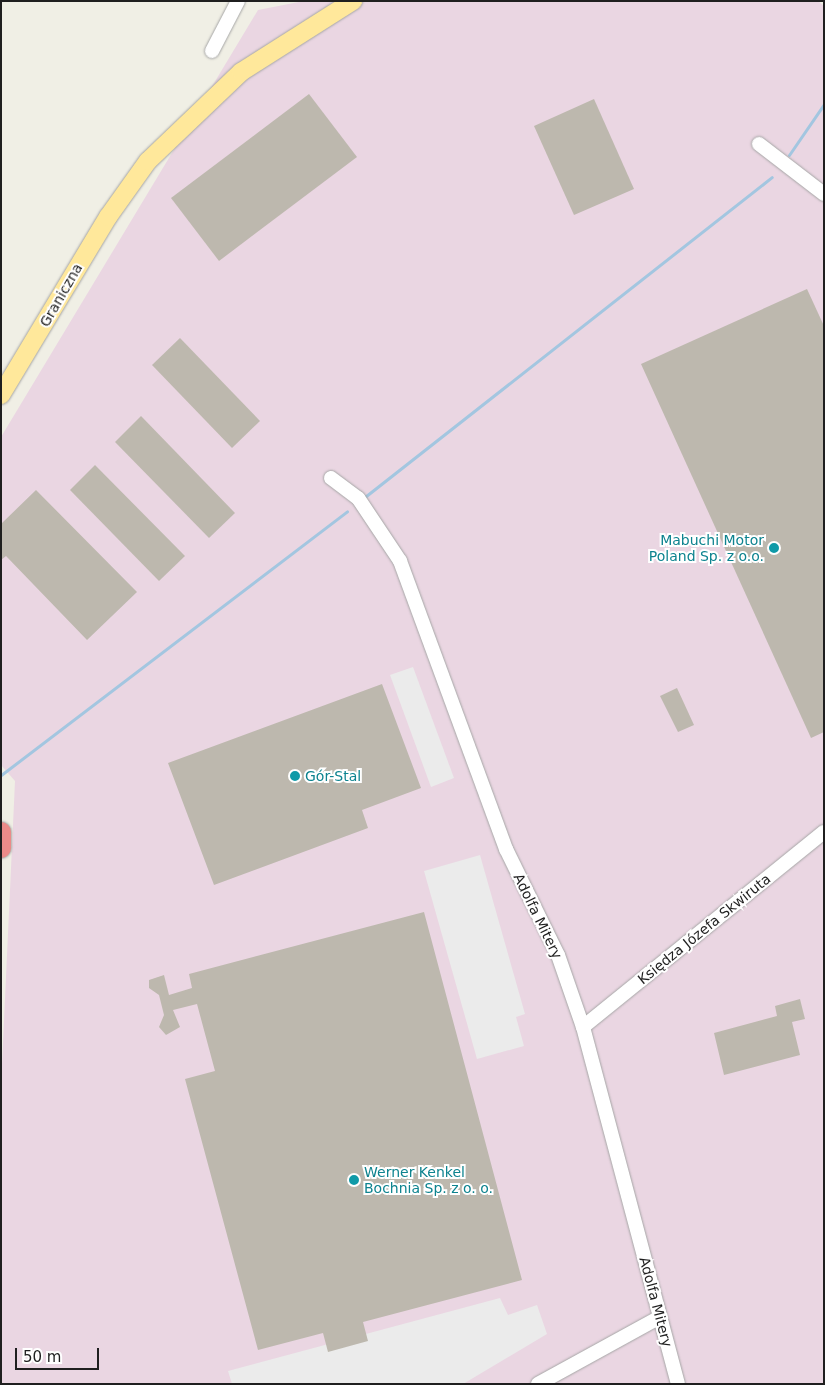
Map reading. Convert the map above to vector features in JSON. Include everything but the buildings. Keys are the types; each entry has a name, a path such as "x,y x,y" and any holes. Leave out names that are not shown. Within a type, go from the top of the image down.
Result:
{"highway":[{"path":"1,832 1,848"}],"main road":[{"name":"Graniczna","path":"1,395 122,196 175,132 236,77 299,32 354,1"}],"street":[{"path":"212,51 238,1"},
{"path":"759,144 824,194"},
{"name":"Adolfa Mitery","path":"332,478 358,498 400,561 504,843 558,955 583,1027 678,1384"},
{"name":"Księdza Józefa Skwiruta","path":"583,1027 824,832"},
{"path":"538,1384 660,1317"}],"shaded area":[{"path":"304,1 818,1 824,6 824,1384 1,1384 1,1086 15,781 1,765 1,437 258,10"},
{"path":"413,667 454,778 431,787 390,675"},
{"path":"480,855 525,1014 516,1017 524,1046 477,1059 424,871"},
{"path":"500,1298 508,1315 537,1305 547,1334 463,1384 232,1384 228,1371"}],"waterway":[{"path":"789,155 824,104"},
{"path":"366,496 772,177"},
{"path":"1,775 347,511"}],"place":[{"name":"Mabuchi Motor Poland Sp. z o.o.","path":"774,548"},
{"name":"Gór-Stal","path":"295,776"},
{"name":"Werner Kenkel Bochnia Sp. z o. o.","path":"354,1180"}]}
